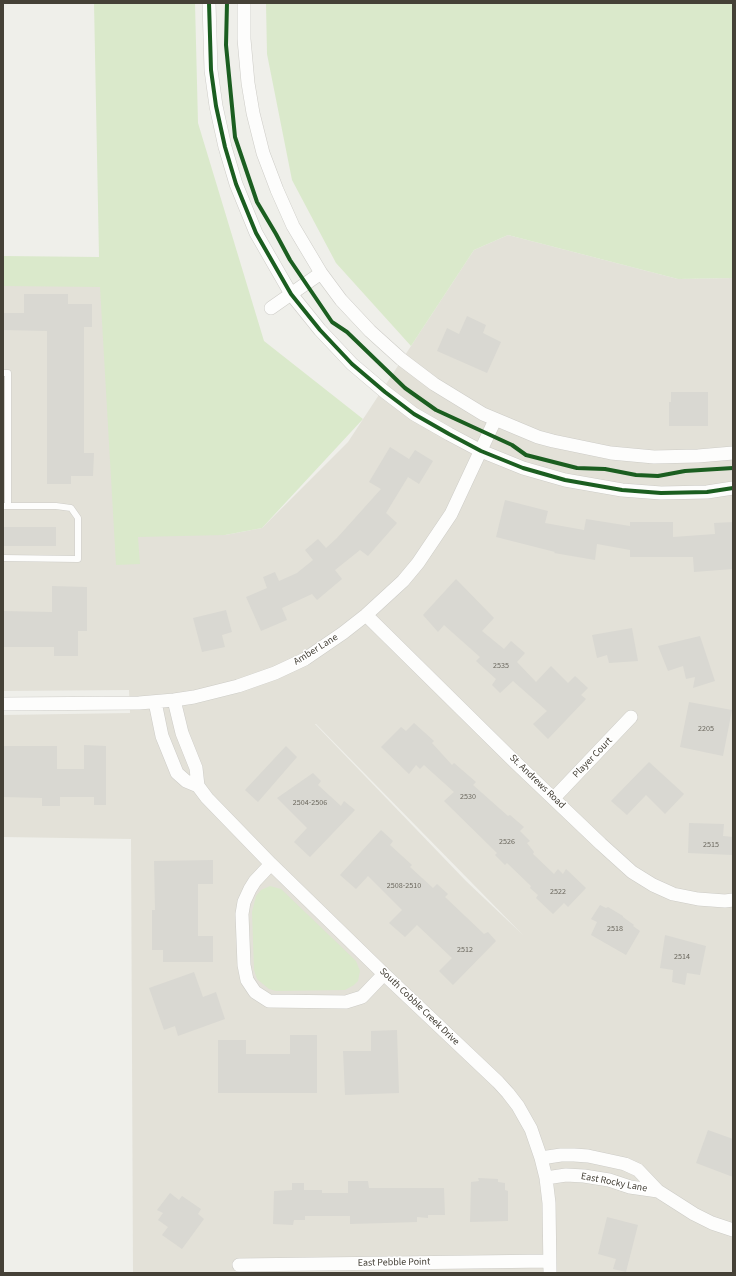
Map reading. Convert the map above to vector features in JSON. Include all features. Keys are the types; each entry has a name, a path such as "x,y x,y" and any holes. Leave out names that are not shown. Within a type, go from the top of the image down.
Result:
{"street":[{"path":"209,3 211,70 216,106 225,146 236,184 256,233 291,294 320,330 346,358 385,392 414,414 481,451 522,468 565,480 622,490 661,493 707,492 733,488"},
{"path":"244,3 244,40 248,83 253,114 263,153 277,190 294,226 321,273 341,300 370,331 401,359 434,384 482,414 538,437 611,453 654,457 698,456 733,453"},
{"path":"271,308 321,273"},
{"name":"Amber Lane","path":"3,704 155,702 174,700 238,686 274,673 305,659 366,615 403,581 436,538 451,514 495,420"},
{"name":"St. Andrews Road","path":"366,615 515,762 632,872 653,885 673,894 698,899 725,901 733,900"},
{"path":"174,700 182,733 196,768 198,786"},
{"name":"South Cobble Creek Drive","path":"155,702 162,736 177,774 186,781 198,786 207,798 271,864 508,1093 531,1129 546,1178 549,1203 550,1267"},
{"name":"Player Court","path":"554,798 631,717"},
{"path":"271,864 255,881 250,889 244,902 242,914 244,965 247,980 255,992 269,1001 346,1002 362,997 384,974"},
{"name":"East Rocky Lane","path":"541,1158 574,1155 588,1156 620,1163 638,1170 658,1191 694,1214 712,1223 733,1230"},
{"name":"East Rocky Lane","path":"546,1178 584,1176 609,1180 630,1187 658,1191"},
{"name":"East Pebble Point","path":"238,1265 550,1267"}],"lane":[{"path":"3,373 8,373 6,506 56,506 71,508 78,518 78,559 3,558"}],"shaded area":[{"path":"508,235 678,279 733,278 733,1273 133,1273 131,839 3,837 3,715 130,713 129,690 3,691 3,268 118,267 225,535 262,528 348,442 474,250","holes":["316,724 523,935 466,881"]}],"green space":[{"path":"94,3 195,3 198,123 264,341 363,419 262,528 225,535 138,537 140,564 116,565 100,287 3,286 3,256 99,257"},
{"path":"266,3 733,3 733,278 678,279 508,235 474,250 411,346 336,263 292,180 267,54"},
{"path":"270,886 281,889 356,961 360,971 358,981 354,985 345,990 276,991 269,989 257,979 254,970 252,912 256,896 261,890"}],"building":[{"path":"24,294 68,294 68,304 92,304 92,327 84,327 84,453 94,453 93,476 71,476 71,484 47,484 47,331 3,330 3,313 24,313"},
{"path":"467,316 486,325 483,333 501,342 487,373 437,351 447,328 459,334"},
{"path":"671,392 708,392 708,426 669,426 669,402 671,402"},
{"path":"390,447 409,459 415,450 433,461 419,484 408,477 386,513 397,523 368,556 360,550 335,570 342,579 317,600 312,594 282,608 287,620 261,631 246,597 267,588 263,577 275,572 279,581 297,573 313,560 305,550 318,539 326,548 337,538 381,489 369,482"},
{"path":"505,500 548,511 545,523 584,530 586,519 630,526 630,522 673,522 673,537 715,534 714,523 733,522 733,569 694,572 693,557 630,557 630,550 597,544 595,560 554,553 555,552 496,537"},
{"path":"3,527 56,527 56,546 3,546"},
{"path":"456,579 494,618 482,631 504,649 511,641 525,653 517,662 536,682 551,666 568,683 575,676 588,688 581,695 586,699 548,739 533,724 547,711 513,681 500,693 492,685 496,679 476,661 480,657 444,625 438,632 423,615"},
{"path":"52,586 87,587 87,631 78,631 78,656 54,656 54,647 3,647 3,611 52,612"},
{"path":"226,610 232,632 222,635 225,647 202,652 193,618"},
{"path":"632,628 638,661 609,663 607,655 597,658 592,635"},
{"path":"700,636 715,681 693,688 695,677 686,679 683,666 668,671 658,646"},
{"path":"689,702 732,710 723,756 680,747"},
{"path":"414,723 434,741 432,743 452,765 454,763 476,782 473,785 508,816 510,815 524,827 520,831 530,841 527,843 534,852 533,854 554,874 558,869 563,874 566,869 586,888 568,907 564,903 553,914 536,898 538,895 530,888 531,886 507,863 505,865 495,855 497,853 444,801 454,792 424,765 420,769 416,765 409,774 381,747 401,727 406,731"},
{"path":"84,745 106,746 106,805 94,805 94,797 60,797 60,806 42,806 42,798 3,797 3,746 57,746 57,769 84,769"},
{"path":"286,746 297,757 258,802 245,790"},
{"path":"649,762 684,794 665,814 646,795 627,815 611,801"},
{"path":"313,773 321,781 318,785 341,806 344,801 355,810 310,857 294,842 307,828 277,798"},
{"path":"689,823 724,824 723,836 733,837 732,855 688,853"},
{"path":"381,830 393,841 390,845 412,865 410,867 433,888 437,884 448,894 445,897 484,934 488,932 496,941 453,985 439,971 452,958 417,925 405,937 389,923 402,910 368,876 356,889 340,875"},
{"path":"213,860 213,884 198,884 198,936 213,936 213,962 163,962 163,950 152,950 152,910 155,910 154,861"},
{"path":"600,905 606,908 608,907 623,916 640,931 626,955 591,935 597,922 591,919"},
{"path":"665,935 706,946 700,975 687,973 685,985 672,982 673,970 660,968"},
{"path":"194,972 203,997 216,992 225,1019 178,1036 175,1026 164,1030 149,988"},
{"path":"397,1030 399,1093 345,1095 343,1051 371,1051 371,1031"},
{"path":"290,1035 317,1035 317,1093 218,1093 218,1040 246,1040 246,1054 290,1054"},
{"path":"708,1130 733,1139 733,1177 696,1163"},
{"path":"478,1178 498,1179 498,1182 505,1183 505,1190 508,1191 508,1221 470,1222 471,1182 479,1181"},
{"path":"348,1181 368,1181 369,1188 444,1188 445,1215 428,1215 428,1218 417,1217 417,1222 350,1224 350,1216 305,1216 305,1220 294,1220 293,1225 273,1224 274,1191 292,1190 292,1183 304,1183 304,1190 322,1190 322,1193 348,1193"},
{"path":"170,1193 179,1200 182,1196 201,1209 198,1214 204,1219 182,1249 162,1235 168,1227 158,1220 163,1213 157,1210"},
{"path":"607,1217 638,1225 626,1272 613,1269 616,1259 598,1254"}],"cycle path":[{"path":"209,3 211,70 216,106 225,147 236,184 256,233 291,294 320,330 352,364 414,414 481,451 523,468 565,480 622,490 661,493 707,492 733,488"},
{"path":"227,3 226,45 235,137 257,202 290,260 332,322 347,332 405,388 436,410 512,445 526,455 577,468 605,469 636,475 658,476 685,471 733,468"}]}
